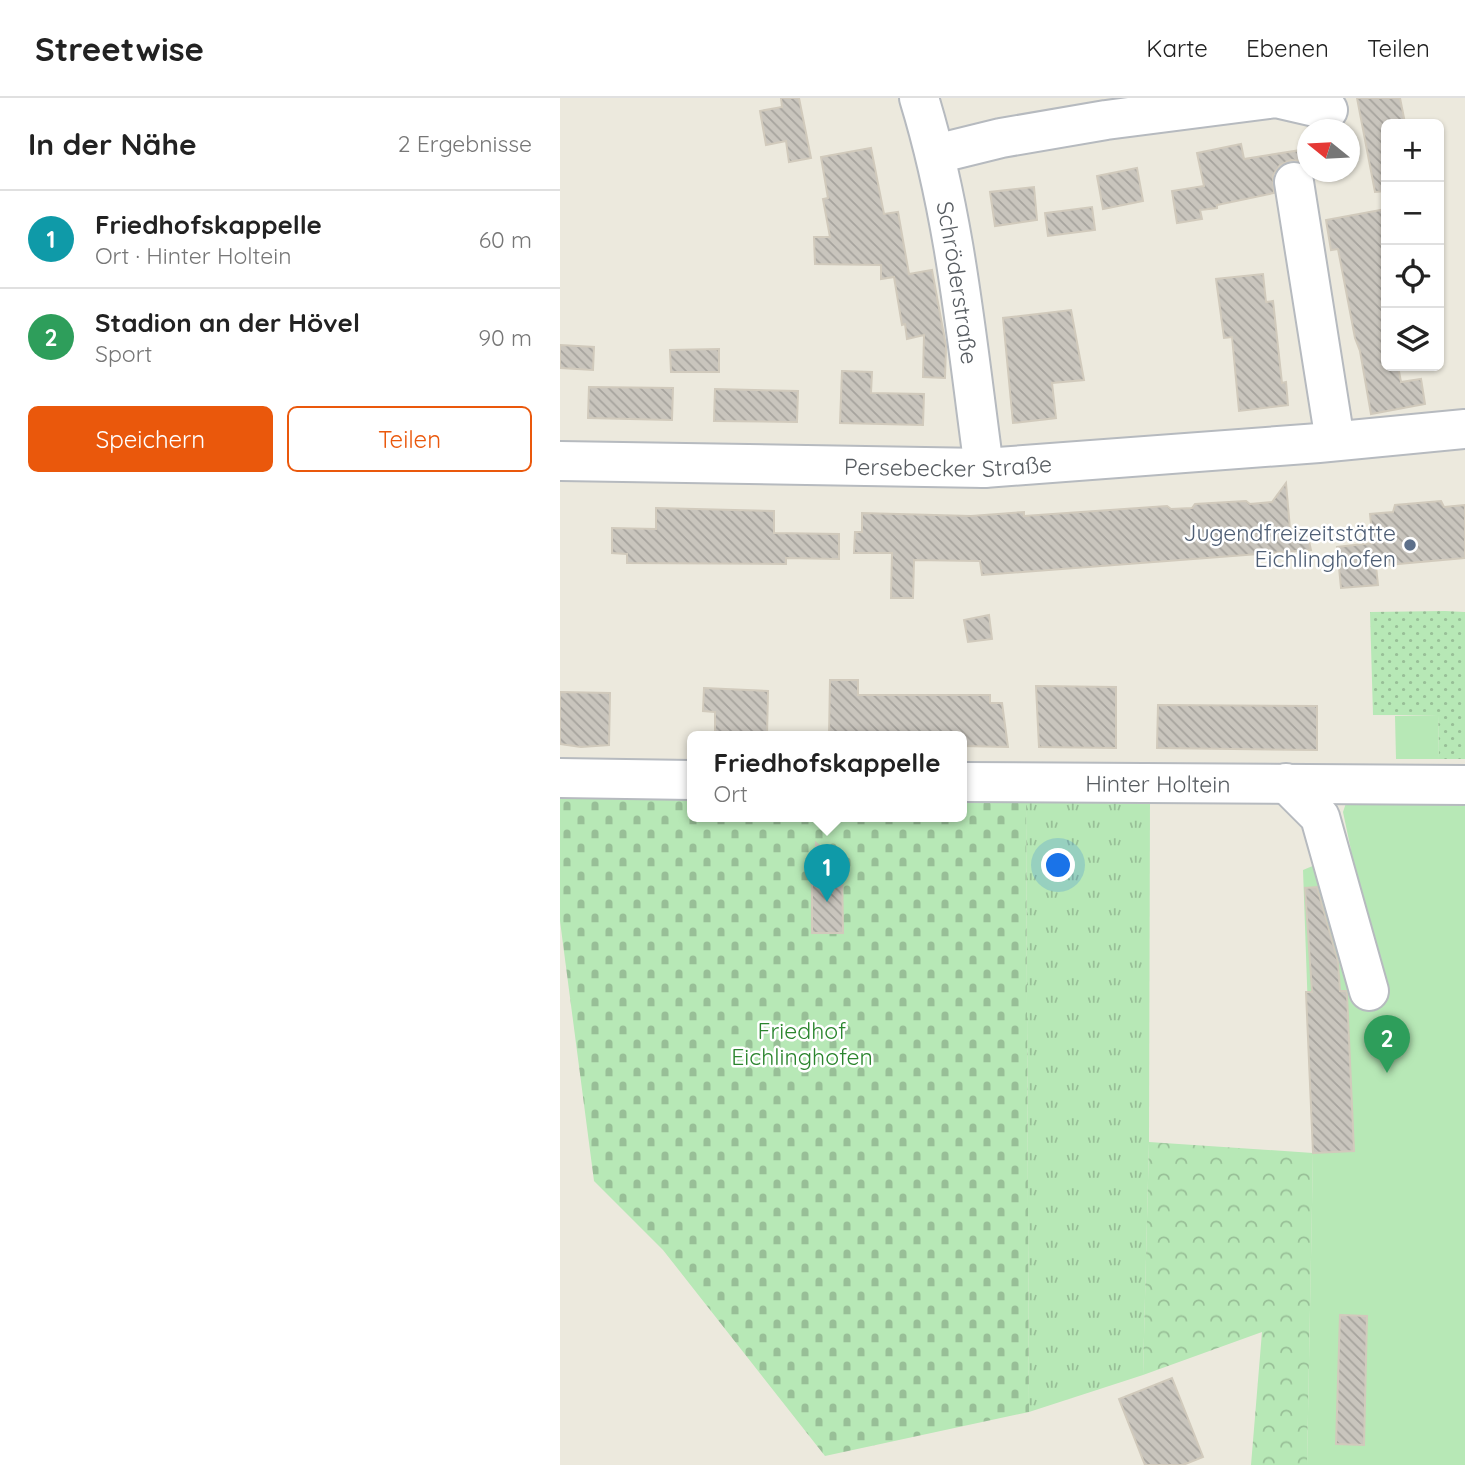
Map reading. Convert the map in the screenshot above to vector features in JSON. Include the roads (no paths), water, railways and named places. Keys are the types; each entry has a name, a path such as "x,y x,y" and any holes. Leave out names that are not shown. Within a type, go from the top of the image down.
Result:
{"street":[{"name":"Schröderstraße","path":"919,98 936,154 964,311 984,468"},
{"path":"936,154 1001,138 1106,120 1276,98 1328,110"},
{"path":"1294,182 1335,441"},
{"name":"Persebecker Straße","path":"560,461 984,468 1465,429"},
{"path":"560,778 687,780"},
{"name":"Hinter Holtein","path":"967,782 1465,785"},
{"path":"1286,783 1320,817 1369,991"}],"place":[{"name":"Jugendfreizeitstätte Eichlinghofen","path":"1410,545"},
{"name":"Friedhofskappelle","path":"827,902"},
{"name":"Stadion an der Hövel","path":"1387,1073"}],"park label":[{"name":"Friedhof Eichlinghofen","path":"802,1043"}]}
